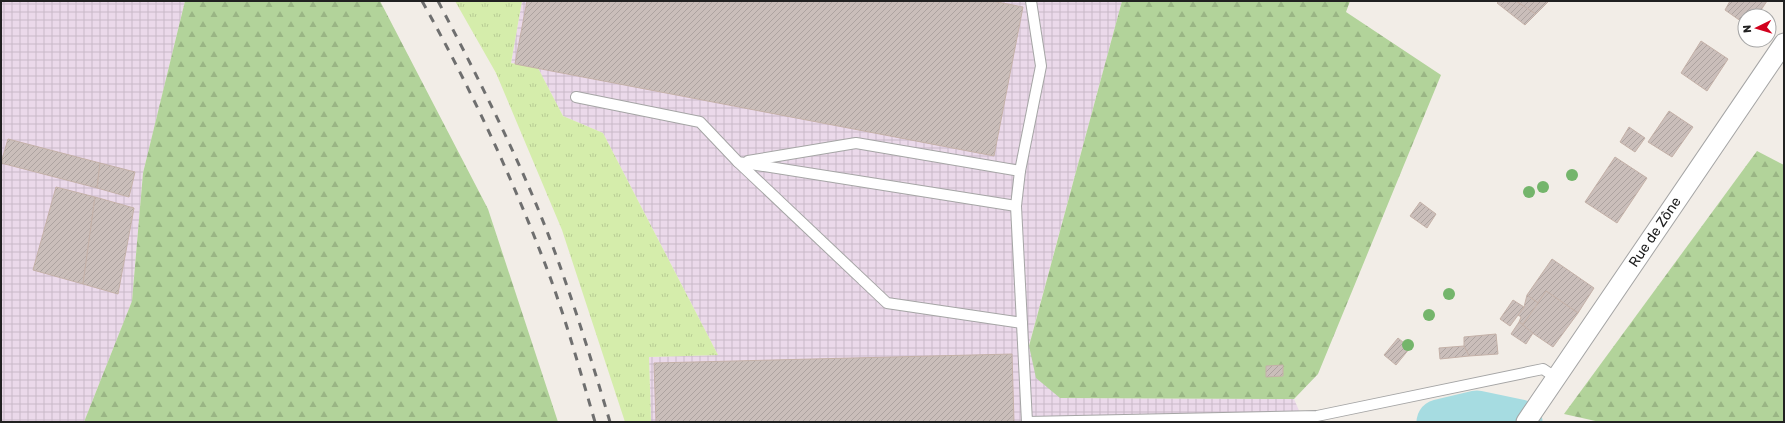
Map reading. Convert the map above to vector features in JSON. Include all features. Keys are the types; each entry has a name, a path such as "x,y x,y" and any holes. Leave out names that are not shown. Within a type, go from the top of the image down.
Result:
{"street":[{"name":"Rue de Zône","path":"1526,422 1784,43"}],"lane":[{"path":"1031,1 1041,66 1020,171 1016,206 1027,422 1241,420 1317,416 1543,369 1555,378"},
{"path":"576,97 700,122 738,162 887,303 1022,323"},
{"path":"738,162 856,143 1020,171"},
{"path":"738,162 1016,206"}],"shaded area":[{"path":"1,1 185,1 143,173 132,301 84,422 1,422"},
{"path":"522,1 1122,1 1029,345 1060,398 1294,399 1304,422 651,422 649,357 718,355 603,133 563,116 538,68 511,63"}],"green space":[{"path":"185,1 380,1 488,209 558,422 84,422 132,301 143,173"},
{"path":"455,1 522,1 511,63 538,68 563,116 603,133 718,355 649,357 651,422 625,422 562,230 496,73"},
{"path":"1122,1 1350,1 1346,12 1441,75 1318,374 1294,399 1060,398 1036,378 1029,346"},
{"path":"1757,151 1784,165 1784,422 1600,422 1564,414"}],"building":[{"path":"527,1 992,1 1023,7 994,156 515,64"},
{"path":"1499,1 1516,1 1536,14 1525,25 1497,3"},
{"path":"1516,1 1549,1 1536,14"},
{"path":"1730,1 1767,1 1762,8 1737,8 1737,18 1725,10"},
{"path":"1701,41 1728,59 1707,91 1681,73"},
{"path":"1669,111 1693,127 1672,157 1648,142"},
{"path":"1629,127 1645,138 1635,152 1620,142"},
{"path":"8,139 100,163 97,188 1,163"},
{"path":"1615,157 1647,178 1617,223 1585,202"},
{"path":"100,163 135,172 129,197 97,188"},
{"path":"56,187 95,197 83,284 33,270"},
{"path":"95,197 134,208 118,294 83,284"},
{"path":"1420,202 1436,214 1427,228 1410,216"},
{"path":"1552,259 1594,288 1578,313 1546,291 1538,303 1527,295"},
{"path":"1546,291 1578,313 1553,347 1522,326"},
{"path":"1527,295 1538,303 1523,324 1519,322 1521,317 1518,315 1524,307"},
{"path":"1513,300 1524,307 1510,326 1500,319"},
{"path":"1519,322 1533,333 1526,344 1511,334"},
{"path":"1496,334 1498,354 1469,356 1464,346 1464,337"},
{"path":"1398,338 1410,348 1396,365 1384,355"},
{"path":"1464,346 1469,356 1440,359 1439,348"},
{"path":"1012,354 1014,422 656,422 654,363"},
{"path":"1283,365 1283,376 1266,377 1266,366"}],"waterway":[{"path":"1439,422 1477,413 1520,422"}],"railway":[{"path":"422,1 473,99 505,166 534,235 560,307 595,422"},
{"path":"438,1 475,72 543,220 574,306 610,422"}]}
